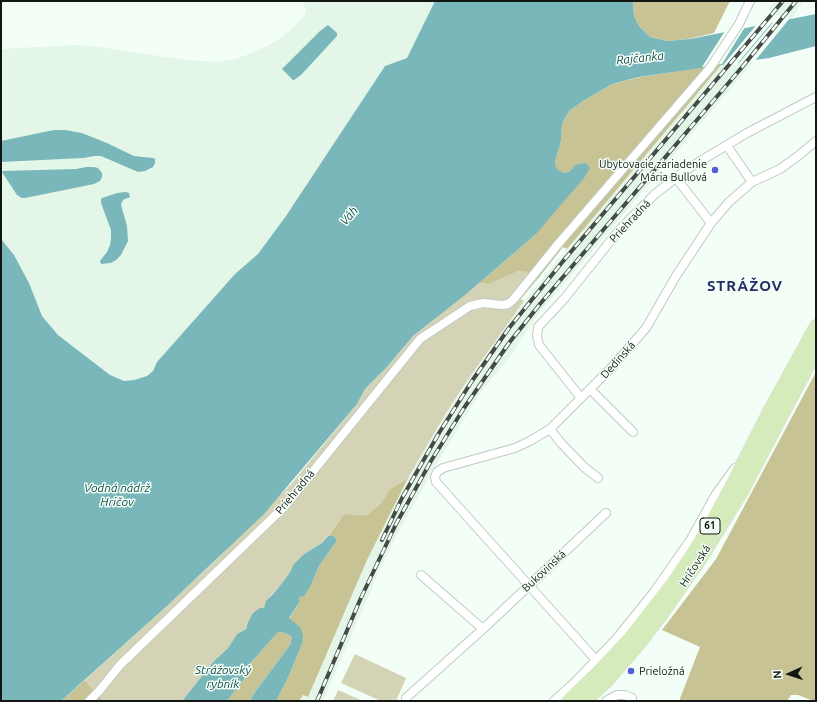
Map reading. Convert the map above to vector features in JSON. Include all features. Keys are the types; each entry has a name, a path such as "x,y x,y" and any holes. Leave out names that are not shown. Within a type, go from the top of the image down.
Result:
{"main road":[{"name":"Hričovská","path":"568,701 625,644 651,613 672,584 709,527 816,326"},
{"name":"Hričovská","path":"585,701 608,680 638,645 699,560 741,493 816,351"}],"street":[{"name":"Priehradná","path":"88,701 99,691 120,665 285,506 420,339 473,305 483,303 505,305 513,300 559,243 710,68 726,46 750,1"},
{"name":"Priehradná","path":"581,398 539,345 537,329 564,299 620,229 646,203 676,178 697,163 747,133 816,97"},
{"name":"Dedinská","path":"529,585 436,482 435,477 437,472 443,468 503,452 530,441 550,429 614,366 646,328 672,282 711,223 729,202 752,182 780,168 798,156 816,141"},
{"path":"727,146 752,182"},
{"path":"676,178 711,223"},
{"path":"590,389 632,432"},
{"path":"550,429 560,442 584,467 598,478"},
{"name":"Hričovská","path":"554,701 574,683 617,638 654,592 691,539 721,486 751,447"},
{"name":"Bukovinská","path":"406,698 606,513"},
{"path":"422,575 482,629"},
{"path":"529,585 596,660"},
{"path":"606,701 617,695 625,695 632,698"}],"shaded area":[{"path":"302,1 435,1 407,58 385,66 286,216 258,254 235,274 157,362 153,371 147,376 124,381 110,375 58,335 42,316 29,283 14,255 1,239 1,162 101,156 138,172 149,157 134,156 82,133 1,141 1,49 75,45 92,46 186,60 219,62 236,59 257,51 276,41 291,30 301,20 306,9","holes":["86,167 94,184 22,198 76,169","129,198 123,200 121,205 128,241 121,255 111,263 101,264 100,261 107,252 111,238 111,230 101,203"]},
{"path":"633,1 730,1 714,33 688,39 667,41 650,37 639,26 634,16"},
{"path":"775,1 803,1 788,24 768,9"},
{"path":"756,59 539,313 509,358 480,393 436,465 398,533 380,569 323,701 299,701 303,695 308,697 367,560 408,478 443,418 524,301 722,64"},
{"path":"722,64 567,249 563,247 537,280 525,271 519,271 489,284 479,283 535,235 575,165 570,171 564,173 557,169 555,162 561,141 562,124 569,111 612,84 641,77"},
{"path":"519,271 525,271 537,280 521,299 524,301 465,384 408,478 390,489 381,503 367,515 344,514 322,543 304,554 295,564 289,574 271,595 264,608 248,622 246,629 237,634 228,648 214,661 182,701 103,701 85,680 214,562 292,483 357,404 365,389 386,368 413,336 479,283 489,284"},
{"path":"816,372 816,699 814,701 798,695 791,695 787,701 679,701 700,647 662,630 716,559"},
{"path":"408,478 367,560 308,697 303,695 299,701 276,701 287,680 302,644 289,619 299,603 299,597 311,585 319,566 336,542 336,538 333,536 328,536 344,514 367,515 381,503 390,489"},
{"path":"278,632 285,633 292,637 290,645 250,701 227,701 248,674 247,667"},
{"path":"355,654 406,678 396,701 381,701 341,683"},
{"path":"85,680 103,701 61,701"},
{"path":"338,690 363,701 333,701"}],"water":[{"name":"Vodná nádrž Hričov","path":"435,1 633,1 634,16 639,26 650,37 667,41 690,39 816,14 816,46 769,58 639,77 612,84 569,111 562,124 561,141 555,162 557,169 564,173 570,171 575,165 586,163 590,168 584,178 535,235 465,295 413,336 386,368 365,389 357,404 264,514 167,606 61,701 1,701 1,239 14,255 29,283 42,316 58,335 110,375 124,381 147,376 153,371 157,362 235,274 258,254 286,216 385,66 407,58"},
{"path":"328,25 337,33 337,36 301,75 293,80 282,69"},
{"path":"54,130 82,133 134,156 153,158 155,159 155,163 153,167 145,171 138,172 101,156 1,162 1,141"},
{"path":"86,167 98,168 102,173 100,181 94,184 25,198 17,195 2,172 76,169"},
{"path":"117,193 129,193 130,197 123,200 121,205 127,226 128,241 121,255 116,260 111,263 101,264 100,261 110,245 111,230 101,203 101,199"},
{"name":"Strážovský rybník","path":"328,536 333,536 336,538 336,542 319,566 311,585 304,596 299,597 299,603 289,618 300,627 303,635 302,644 287,680 276,701 250,701 290,645 292,637 285,633 278,632 247,667 248,674 227,701 182,701 214,661 228,648 237,634 246,629 253,613 260,608 264,608 266,601 289,574 294,564 304,554 322,543"}],"pier":[{"path":"788,17 790,18 754,62 739,63 775,20"},
{"path":"774,20 737,64 724,64 758,23"},
{"path":"745,27 722,64 702,67 725,31"}],"railway":[{"path":"382,540 402,498 439,433 472,381 509,328 564,260 783,1"},
{"path":"317,701 360,600 396,524 431,461 464,408 509,343 540,304 743,66 796,1"}],"place":[{"name":"Ubytovacie zariadenie Mária Bullová","path":"715,170"},
{"name":"Prieložná","path":"631,671"}],"district":[{"name":"STRÁŽOV","path":"745,286"}],"water label":[{"name":"Rajčanka","path":"640,58"},
{"name":"Váh","path":"349,216"}]}
